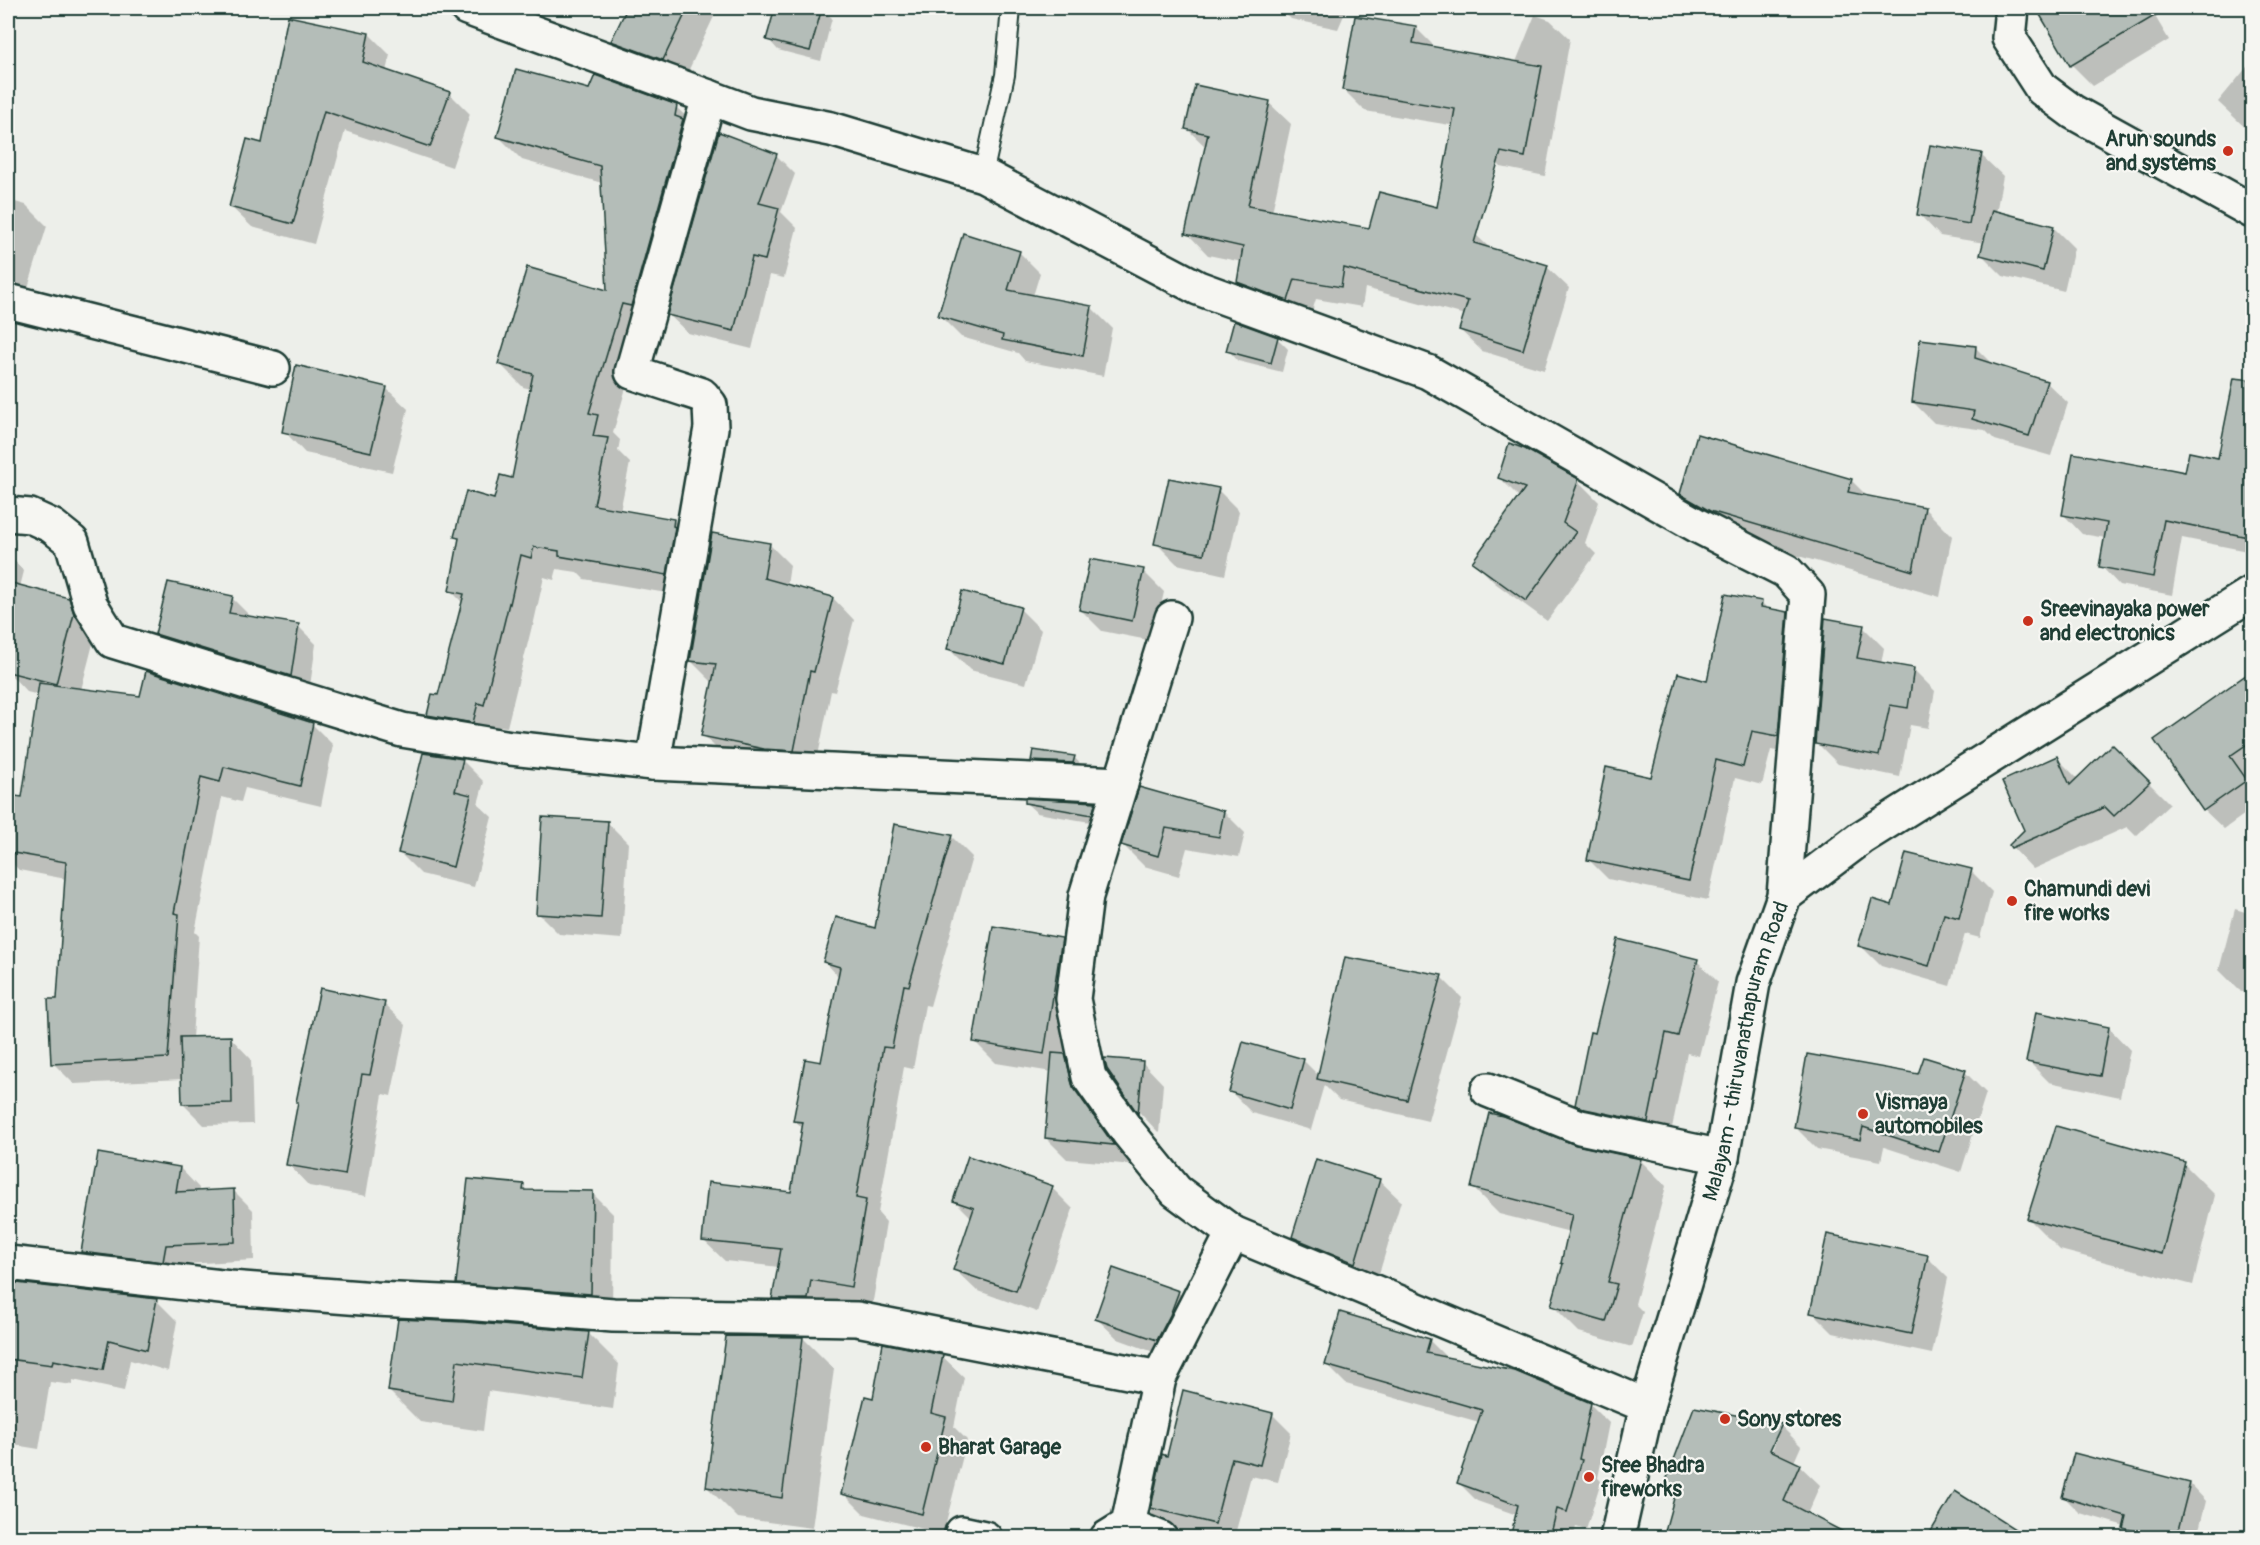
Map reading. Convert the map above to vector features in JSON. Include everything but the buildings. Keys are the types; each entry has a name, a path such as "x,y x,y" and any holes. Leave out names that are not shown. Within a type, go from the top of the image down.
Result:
{"street":[{"path":"467,8 751,113 831,129 983,175 1198,288 1428,372 1698,526 1786,571 1808,595 1784,896"},
{"path":"2012,8 2009,38 2042,89 2073,112 2253,211"},
{"path":"654,763 711,428 710,405 702,395 632,372 709,97"},
{"path":"8,301 273,368"},
{"path":"8,514 30,516 52,526 72,542 90,604 113,641 402,730 511,748 654,763 1121,784"},
{"name":"Malayam - thiruvanathapuram Road","path":"1617,1538 1647,1406 1722,1157 1752,983 1784,896 1862,838 2253,594"},
{"path":"1172,618 1086,896 1073,999 1089,1077 1128,1132 1176,1191 1233,1233 1647,1406"},
{"path":"1488,1090 1580,1127 1722,1157"},
{"path":"1160,1538 1117,1531 1159,1378 1233,1233"},
{"path":"8,1263 230,1288 613,1315 857,1319 1159,1378"}],"lane":[{"path":"983,175 1005,75 1011,8"}],"place":[{"name":"Arun sounds and systems","path":"2228,151"},
{"name":"Sreevinayaka power and electronics","path":"2028,621"},
{"name":"Chamundi devi fire works","path":"2012,901"},
{"name":"Vismaya automobiles","path":"1863,1114"},
{"name":"Sony stores","path":"1725,1419"},
{"name":"Bharat Garage","path":"926,1447"},
{"name":"Sree Bhadra fireworks","path":"1589,1477"}]}
